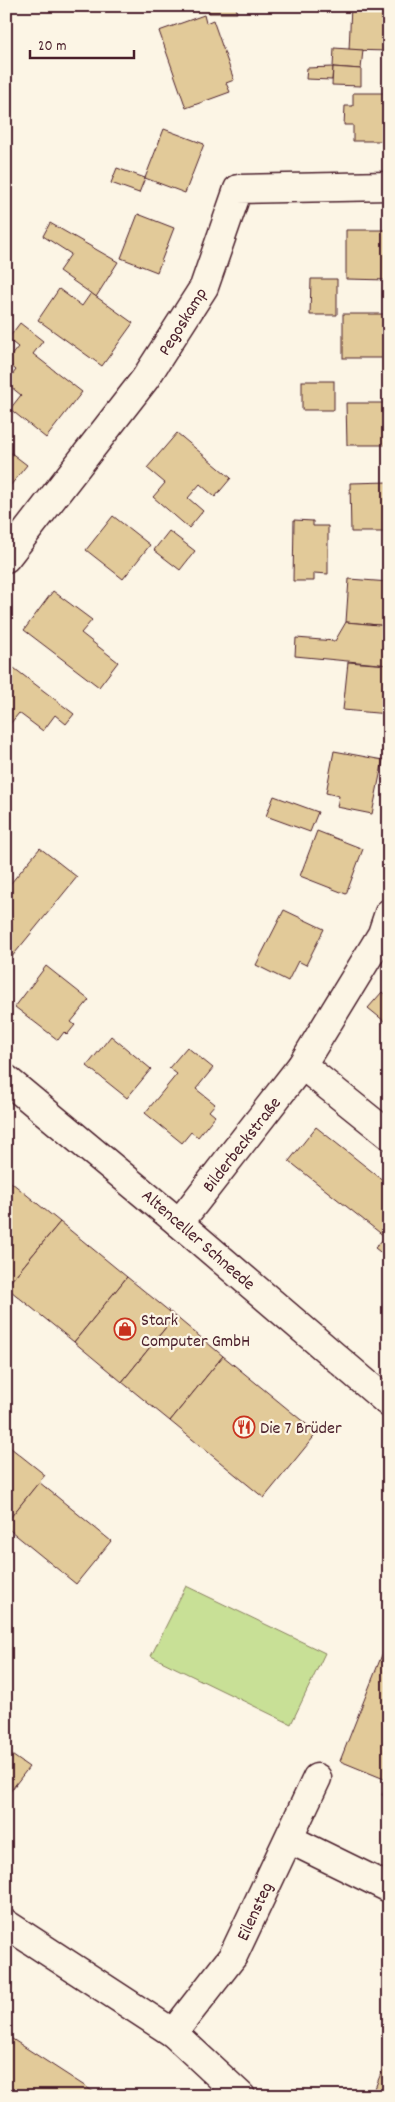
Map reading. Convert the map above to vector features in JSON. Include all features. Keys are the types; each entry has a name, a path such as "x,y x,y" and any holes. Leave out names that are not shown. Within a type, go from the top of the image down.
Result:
{"street":[{"name":"Pegoskamp","path":"6,558 145,379 204,287 238,189 389,186"},
{"name":"Bilderbeckstraße","path":"179,1222 302,1066 387,928"},
{"path":"302,1066 389,1135"},
{"name":"Altenceller Schneede","path":"6,1078 179,1222 389,1403"},
{"name":"Eilensteg","path":"173,2033 233,1956 318,1778"},
{"path":"289,1839 389,1888"},
{"path":"6,1924 173,2033 241,2096"}],"green space":[{"path":"186,1586 325,1653 291,1724 151,1656"}],"building":[{"path":"209,6 236,6 237,13 209,13"},
{"path":"351,6 389,6 389,51 349,50"},
{"path":"204,15 206,23 213,20 234,80 226,83 230,92 186,108 159,31"},
{"path":"334,48 363,50 361,69 333,67"},
{"path":"333,67 332,80 306,79 307,68"},
{"path":"333,67 361,69 361,86 332,85"},
{"path":"353,93 389,93 389,141 353,141 353,125 344,125 345,106 353,106"},
{"path":"164,129 204,144 185,193 145,178"},
{"path":"117,168 145,178 139,193 111,183"},
{"path":"138,214 174,228 157,272 121,258"},
{"path":"50,223 118,262 96,297 59,271 71,254 43,236"},
{"path":"346,230 389,230 389,280 346,279"},
{"path":"311,279 337,279 337,315 310,315"},
{"path":"59,289 82,306 91,293 133,323 102,366 38,320"},
{"path":"343,314 389,314 389,358 343,358"},
{"path":"20,323 43,341 33,354 82,392 46,438 10,409 21,395 6,383 16,370 6,362 18,347 8,339"},
{"path":"302,381 334,381 334,410 302,410"},
{"path":"346,403 389,403 389,445 347,445"},
{"path":"177,433 231,478 215,497 200,484 188,498 203,511 189,528 153,497 165,483 147,468"},
{"path":"6,449 27,465 6,491"},
{"path":"389,482 389,532 351,532 350,483"},
{"path":"113,516 150,545 123,579 86,550"},
{"path":"294,520 313,521 313,526 328,526 328,574 314,573 314,581 293,581"},
{"path":"169,531 195,551 180,570 154,550"},
{"path":"349,579 389,582 389,626 346,622"},
{"path":"53,591 92,620 81,633 118,662 99,687 24,630"},
{"path":"346,622 389,626 389,665 295,656 296,638 335,641"},
{"path":"6,662 74,714 66,724 55,715 43,731 19,713 6,729"},
{"path":"348,662 389,665 388,714 343,710"},
{"path":"334,751 383,760 372,814 337,807 339,796 326,793"},
{"path":"274,796 318,812 310,832 266,816"},
{"path":"317,831 363,849 346,894 300,876"},
{"path":"40,848 77,877 6,964 6,889"},
{"path":"284,910 324,929 306,965 298,961 288,981 256,965"},
{"path":"46,966 89,1000 71,1022 75,1025 67,1035 64,1032 58,1040 15,1007"},
{"path":"382,992 389,998 389,1015 384,1021 368,1008"},
{"path":"111,1036 151,1069 127,1098 87,1066"},
{"path":"187,1047 213,1068 196,1089 215,1104 209,1111 215,1116 198,1137 191,1132 182,1143 145,1113 177,1074 169,1068"},
{"path":"316,1127 389,1185 389,1240 289,1161"},
{"path":"6,1178 60,1222 6,1287"},
{"path":"60,1222 127,1277 74,1342 6,1287"},
{"path":"385,1237 389,1240 389,1259 375,1248"},
{"name":"Stark Computer GmbH","path":"127,1277 175,1316 122,1382 74,1342"},
{"path":"175,1316 223,1356 170,1421 122,1382"},
{"name":"Die 7 Brüder","path":"223,1356 317,1433 264,1498 170,1421"},
{"path":"6,1444 45,1475 10,1518 6,1515"},
{"path":"39,1482 111,1541 76,1584 6,1527 6,1523"},
{"path":"389,1637 389,1781 340,1761"},
{"path":"6,1751 29,1767 6,1797"},
{"path":"389,1781 389,1798 382,1795"},
{"path":"6,2035 100,2096 6,2096"},
{"path":"389,2053 389,2096 372,2096"}],"place":[{"name":"Stark Computer GmbH","path":"125,1329"},
{"name":"Die 7 Brüder","path":"244,1427"}]}
